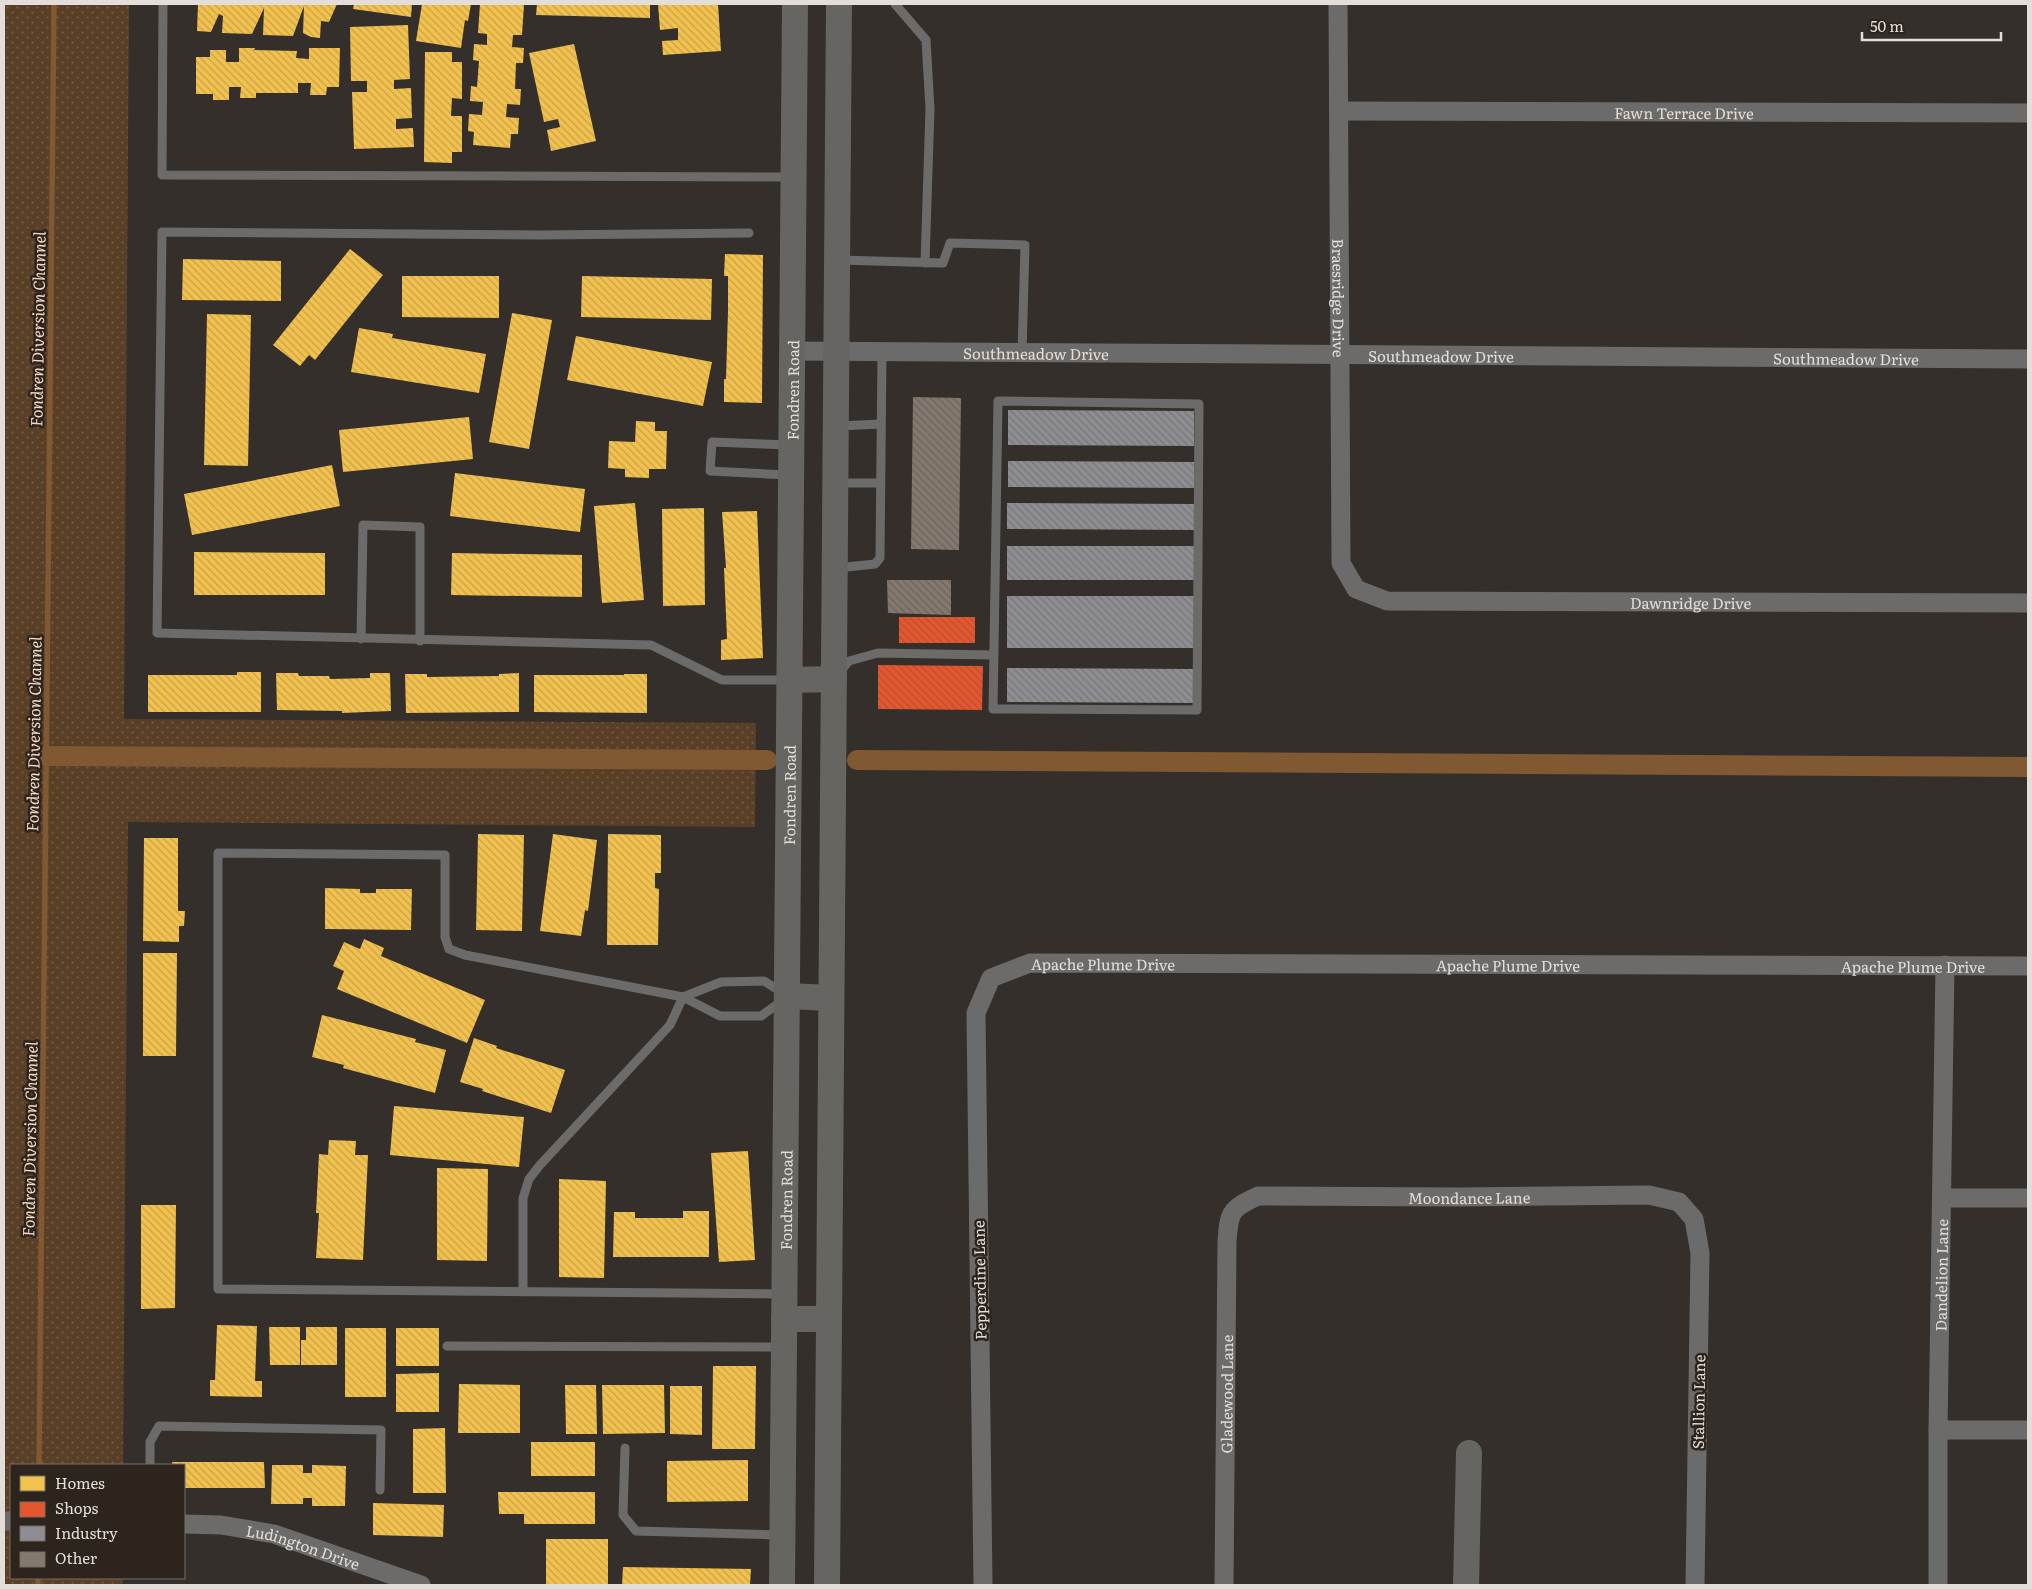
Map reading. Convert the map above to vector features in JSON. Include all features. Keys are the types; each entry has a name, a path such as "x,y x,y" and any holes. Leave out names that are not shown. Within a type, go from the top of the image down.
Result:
{"main road":[{"name":"Fondren Road","path":"782,1585 795,4"},
{"path":"827,1585 839,4"},
{"path":"789,680 834,679"},
{"path":"788,996 831,998"},
{"path":"784,1307 829,1318"},
{"path":"1466,1585 1469,1453"}],"street":[{"name":"Braesridge Drive","path":"1338,4 1341,563 1356,588"},
{"name":"Fawn Terrace Drive","path":"1339,111 2028,113"},
{"name":"Southmeadow Drive","path":"792,351 1022,354 2028,359"},
{"name":"Dawnridge Drive","path":"1356,588 1386,601 2028,603"},
{"name":"Apache Plume Drive","path":"991,978 1030,963 2028,966"},
{"name":"Dandelion Lane","path":"1938,1585 1938,1430 1945,965"},
{"name":"Pepperdine Lane","path":"983,1585 976,1013 991,978"},
{"name":"Moondance Lane","path":"1238,1205 1258,1196 1466,1197 1649,1195 1679,1202 1694,1219"},
{"path":"1942,1198 2028,1198"},
{"name":"Gladewood Lane","path":"1224,1585 1227,1242 1229,1218 1238,1205"},
{"name":"Stallion Lane","path":"1694,1219 1700,1253 1695,1585"},
{"path":"1938,1430 2028,1430"},
{"name":"Ludington Drive","path":"185,1524 221,1525 274,1534 420,1585"}],"lane":[{"path":"163,4 162,175 794,177"},
{"path":"895,4 926,40 930,110 925,263"},
{"path":"749,233 162,232 157,633 420,641 651,645 722,680 789,680"},
{"path":"837,260 943,263 950,243 1025,245 1022,354"},
{"path":"834,568 875,564 880,558 882,352"},
{"path":"998,401 1199,404 1197,710 992,709 994,655 998,401"},
{"path":"836,426 881,424"},
{"path":"791,445 712,442 710,471 791,476"},
{"path":"835,483 881,482"},
{"path":"362,639 363,525 420,527 420,641"},
{"path":"834,679 849,661 878,653 994,655"},
{"path":"523,1292 524,1198 529,1179 670,1025 683,997 721,982 764,981 788,996 761,1016 720,1016 683,997 465,956 449,949 445,937 445,855 218,853 218,1289 523,1292 784,1307"},
{"path":"446,1346 784,1347"},
{"path":"150,1464 150,1442 158,1426 381,1430 380,1490"},
{"path":"625,1448 623,1515 636,1532 782,1535"}],"shaded area":[{"path":"4,4 129,4 124,719 756,723 755,827 128,822 123,1464 10,1464 10,1579 123,1579 122,1585 4,1585"}],"building: Homes":[{"path":"198,4 337,4 329,22 321,21 320,38 311,37 303,33 304,6 293,36 263,35 264,8 252,34 222,33 223,16 219,14 211,32 197,31"},
{"path":"354,4 412,4 411,17 353,9"},
{"path":"422,4 471,4 468,21 465,20 461,48 416,41"},
{"path":"480,4 524,5 522,35 513,35 512,47 524,48 523,63 516,63 515,89 521,89 520,105 507,104 506,117 519,118 518,134 511,134 510,148 473,145 474,132 468,131 469,114 482,115 483,102 470,101 471,86 477,87 479,61 473,60 474,44 487,45 487,34 478,33"},
{"path":"537,4 650,4 650,18 536,15"},
{"path":"658,4 718,4 721,51 663,55 662,41 678,40 678,28 660,30"},
{"path":"408,25 410,79 394,80 394,89 411,88 412,118 396,119 396,129 413,128 414,147 354,149 352,92 367,92 367,81 351,81 350,27"},
{"path":"574,44 596,141 551,151 547,130 560,127 558,119 544,122 529,53"},
{"path":"239,48 297,51 296,58 309,59 309,48 340,48 339,87 327,87 326,95 310,95 311,83 298,83 298,93 256,93 256,98 240,98 241,87 229,87 229,100 213,100 213,94 196,94 196,57 210,57 210,50 226,50 226,62 239,62"},
{"path":"425,52 452,52 452,62 462,62 462,99 452,98 451,116 462,116 462,152 452,152 452,163 424,162"},
{"path":"350,249 383,275 315,360 309,355 300,366 273,345"},
{"path":"725,254 763,255 762,403 724,402 728,311 728,276 724,276"},
{"path":"183,259 281,261 281,301 182,300"},
{"path":"402,276 499,276 499,318 402,317"},
{"path":"582,276 712,279 711,320 581,317"},
{"path":"512,313 552,320 529,449 489,442"},
{"path":"207,314 251,315 248,466 204,465"},
{"path":"359,328 393,334 392,338 486,354 479,393 351,372"},
{"path":"576,336 712,362 703,406 567,380"},
{"path":"469,417 473,459 343,472 339,430"},
{"path":"636,421 655,422 655,431 667,431 666,469 649,469 649,478 625,477 625,469 608,468 609,441 635,442"},
{"path":"332,465 340,506 192,535 184,494"},
{"path":"455,473 585,489 580,532 450,516"},
{"path":"635,503 644,600 602,603 594,506"},
{"path":"704,508 705,605 663,606 662,509"},
{"path":"757,511 763,658 721,660 721,640 727,639 724,568 726,568 722,512"},
{"path":"194,552 325,553 325,595 194,595"},
{"path":"452,553 582,555 582,597 451,595"},
{"path":"237,672 261,672 261,712 148,712 148,675 237,675"},
{"path":"276,673 298,673 299,676 329,676 330,679 370,678 370,673 390,673 391,711 342,713 342,711 277,710"},
{"path":"519,673 519,712 406,713 405,674 427,674 427,677 499,676 499,674"},
{"path":"647,674 647,713 534,712 534,675"},
{"path":"478,834 524,835 522,931 476,930"},
{"path":"553,834 597,840 588,911 585,910 581,936 540,931"},
{"path":"608,834 661,835 661,873 655,873 655,888 659,889 658,945 607,945"},
{"path":"144,838 178,838 178,911 185,911 184,926 179,926 179,942 143,941"},
{"path":"325,888 360,889 360,893 376,893 376,889 412,889 411,930 325,929"},
{"path":"364,939 384,948 381,956 485,1000 467,1043 337,989 344,971 333,966 344,942 360,949"},
{"path":"143,953 177,953 176,1056 143,1056"},
{"path":"322,1015 416,1039 415,1042 446,1050 435,1093 343,1068 344,1065 312,1057"},
{"path":"474,1038 497,1046 496,1048 565,1070 551,1113 460,1082"},
{"path":"394,1106 524,1117 519,1167 390,1155"},
{"path":"329,1140 356,1141 355,1155 368,1155 363,1260 316,1258 319,1213 316,1213 319,1154 328,1155"},
{"path":"748,1151 755,1260 719,1262 711,1153"},
{"path":"437,1168 488,1169 487,1261 437,1260"},
{"path":"559,1179 606,1181 604,1278 559,1277"},
{"path":"141,1205 176,1205 175,1308 141,1309"},
{"path":"683,1211 709,1211 709,1257 613,1257 614,1212 635,1212 635,1218 683,1218"},
{"path":"217,1325 257,1326 255,1381 262,1381 262,1397 210,1396 210,1380 215,1380"},
{"path":"269,1327 300,1327 300,1365 270,1365"},
{"path":"306,1327 337,1327 337,1365 301,1365 301,1340 306,1340"},
{"path":"345,1328 386,1328 386,1397 345,1397"},
{"path":"396,1328 439,1328 439,1366 396,1366"},
{"path":"713,1366 756,1366 755,1449 712,1449"},
{"path":"439,1373 439,1412 396,1412 396,1374"},
{"path":"459,1384 520,1385 520,1433 458,1433"},
{"path":"565,1385 596,1385 597,1434 566,1434"},
{"path":"602,1385 664,1385 665,1433 603,1434"},
{"path":"670,1386 702,1386 702,1435 670,1434"},
{"path":"445,1428 446,1493 413,1493 413,1429"},
{"path":"531,1442 595,1442 595,1476 531,1476"},
{"path":"748,1460 748,1501 667,1502 667,1461"},
{"path":"172,1462 264,1462 265,1488 185,1488 185,1464 172,1464"},
{"path":"272,1465 303,1465 303,1473 312,1473 312,1465 346,1466 345,1506 312,1506 312,1498 303,1498 303,1504 271,1504"},
{"path":"498,1492 595,1492 595,1524 524,1524 524,1514 499,1514"},
{"path":"373,1503 444,1505 443,1537 373,1535"},
{"path":"546,1539 608,1539 608,1585 546,1585"},
{"path":"623,1567 751,1569 750,1585 622,1585"}],"building: Shops":[{"path":"899,617 975,617 975,643 899,643"},
{"path":"878,665 983,666 982,710 878,709"}],"building: Industry":[{"path":"1008,410 1194,411 1194,446 1008,445"},
{"path":"1008,461 1194,462 1194,488 1008,487"},
{"path":"1007,503 1194,504 1194,530 1007,529"},
{"path":"1007,546 1194,546 1194,580 1007,580"},
{"path":"1007,596 1194,596 1194,648 1007,648"},
{"path":"1007,668 1193,669 1193,703 1007,702"}],"building: Other":[{"path":"913,397 961,398 959,550 911,549"},
{"path":"887,580 951,580 951,615 888,613"}],"waterway":[{"name":"Fondren Diversion Channel","path":"39,1464 54,4"},
{"path":"47,756 767,760"},
{"path":"857,760 2028,767"},
{"name":"Fondren Diversion Channel","path":"38,1579 38,1585"}]}
